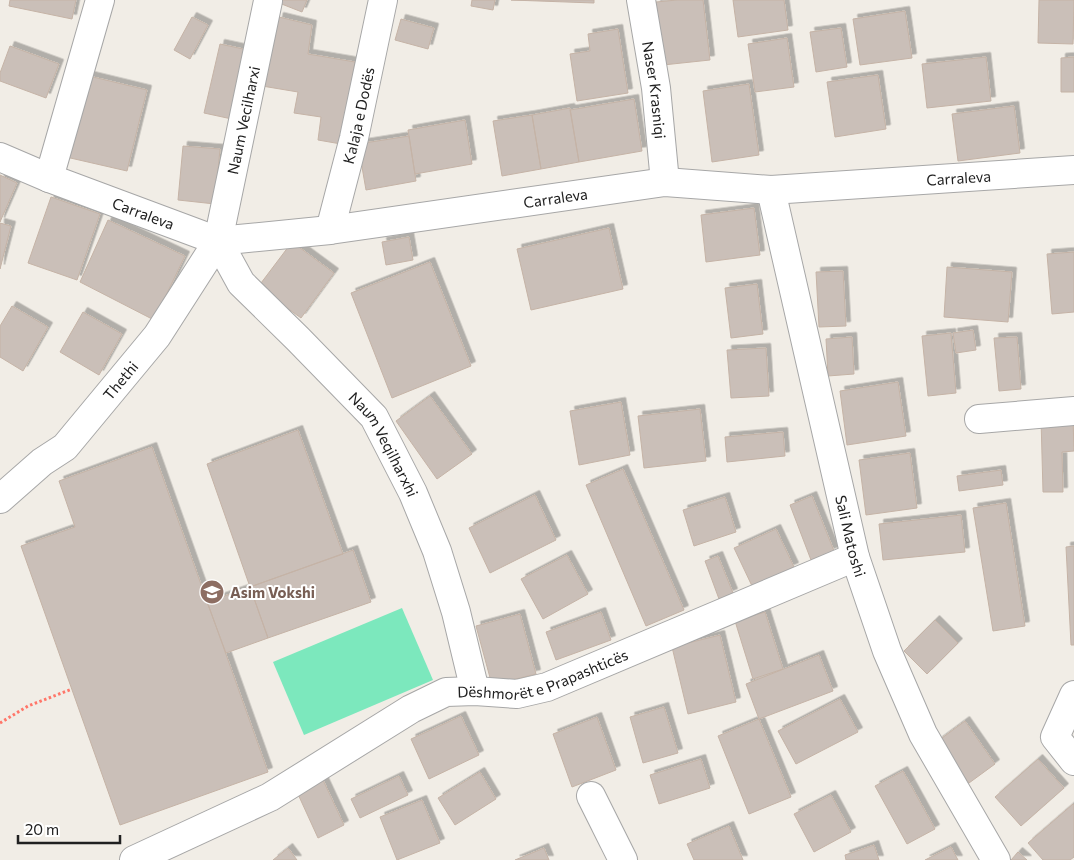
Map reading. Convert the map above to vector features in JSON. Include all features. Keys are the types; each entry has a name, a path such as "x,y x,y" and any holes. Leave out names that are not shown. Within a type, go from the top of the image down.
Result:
{"street":[{"path":"49,178 100,0"},
{"name":"Kalaja e Dodës","path":"330,230 354,138 383,0"},
{"name":"Naser Krasniqi","path":"641,0 656,88 665,182"},
{"name":"Naum Vecilharxi","path":"218,241 268,1"},
{"name":"Carraleva","path":"0,157 49,178 218,241 330,230 665,182 771,190 1074,170"},
{"name":"Sali Matoshi","path":"771,190 855,556 887,651 922,734 996,860"},
{"name":"Thethi","path":"0,499 42,462 65,448 157,336 218,241"},
{"name":"Naum Veqilharxhi","path":"218,241 241,283 374,417 413,493 437,551 456,612 475,691"},
{"path":"979,419 1074,411"},
{"name":"Dëshmorët e Prapashticës","path":"134,860 270,797 411,709 446,692 475,691 517,694 547,687 855,556"},
{"path":"1074,694 1055,737 1074,761"},
{"path":"591,796 623,860"}],"path":[{"path":"0,723 28,706 72,689"}],"green space":[{"path":"402,608 433,680 304,735 273,662"}],"building":[{"path":"10,0 76,0 72,19 9,6"},
{"path":"280,0 307,0 302,12 279,3"},
{"path":"472,0 495,0 493,10 471,6"},
{"path":"511,0 594,0 594,3"},
{"path":"703,0 710,60 663,65 656,2"},
{"path":"733,0 784,0 788,30 738,37"},
{"path":"1039,0 1074,0 1073,44 1038,43"},
{"path":"905,11 912,58 860,65 853,19"},
{"path":"192,17 208,25 190,59 174,50"},
{"path":"279,17 312,25 308,54 355,62 341,144 318,140 321,117 294,113 298,92 262,86"},
{"path":"401,19 434,28 428,49 395,40"},
{"path":"841,28 847,67 816,72 810,32"},
{"path":"618,29 628,93 577,101 570,54 590,51 588,34"},
{"path":"787,38 794,87 755,92 748,44"},
{"path":"220,44 257,52 241,121 204,113"},
{"path":"10,46 59,64 46,98 0,81 0,73"},
{"path":"986,57 991,101 927,108 922,64"},
{"path":"1074,57 1074,92 1061,92 1061,58"},
{"path":"85,75 147,90 127,171 66,157"},
{"path":"878,75 886,129 835,137 827,82"},
{"path":"749,84 759,155 712,162 703,91"},
{"path":"634,99 642,151 579,162 570,110"},
{"path":"1014,106 1020,153 958,161 952,114"},
{"path":"570,108 579,162 541,169 532,115"},
{"path":"532,115 541,169 502,176 493,121"},
{"path":"465,120 472,164 415,174 408,130"},
{"path":"409,136 416,181 366,190 358,144"},
{"path":"183,146 220,149 215,204 178,200"},
{"path":"0,175 17,183 0,222"},
{"path":"51,197 100,214 77,280 28,263"},
{"path":"754,208 760,255 706,262 701,215"},
{"path":"108,220 185,256 154,320 80,282"},
{"path":"0,223 11,226 0,269"},
{"path":"609,228 623,289 531,310 517,249"},
{"path":"409,237 413,260 386,265 382,242"},
{"path":"292,242 334,273 301,318 258,287"},
{"path":"1074,252 1074,312 1052,314 1047,254"},
{"path":"430,262 471,366 392,398 351,293"},
{"path":"947,267 1012,272 1008,322 944,317"},
{"path":"843,271 846,326 819,327 816,272"},
{"path":"757,284 763,334 731,338 725,288"},
{"path":"12,306 48,327 23,371 0,357 0,326"},
{"path":"83,312 122,334 99,375 60,352"},
{"path":"973,330 976,350 956,353 953,333"},
{"path":"951,333 956,393 928,396 922,336"},
{"path":"852,337 854,374 828,376 826,339"},
{"path":"1017,337 1021,389 999,391 994,338"},
{"path":"766,348 769,396 731,398 727,350"},
{"path":"898,382 906,436 847,445 840,391"},
{"path":"430,396 472,454 437,479 396,421"},
{"path":"621,402 630,455 579,465 570,411"},
{"path":"700,409 706,461 644,468 638,416"},
{"path":"1073,418 1074,451 1062,452 1063,492 1043,492 1041,419"},
{"path":"298,430 343,554 250,587 207,464"},
{"path":"783,432 785,456 727,462 725,437"},
{"path":"152,447 268,772 120,825 21,546 75,527 59,481"},
{"path":"910,453 917,508 866,515 859,460"},
{"path":"623,469 684,610 646,626 586,485"},
{"path":"1001,470 1003,485 959,491 957,476"},
{"path":"535,495 556,540 490,573 469,528"},
{"path":"812,496 834,551 811,560 790,505"},
{"path":"725,497 736,532 694,546 683,510"},
{"path":"1006,503 1025,626 993,631 973,508"},
{"path":"961,515 965,552 883,560 879,524"},
{"path":"776,529 794,567 752,586 734,548"},
{"path":"1074,546 1074,645 1071,645 1066,547"},
{"path":"353,550 371,602 268,638 250,587"},
{"path":"567,555 588,594 543,619 521,579"},
{"path":"718,556 733,593 719,599 705,561"},
{"path":"250,587 268,638 226,653 207,602"},
{"path":"601,612 611,640 556,660 546,632"},
{"path":"765,612 783,669 753,679 735,621"},
{"path":"520,614 536,674 492,685 476,626"},
{"path":"935,620 958,643 927,674 904,651"},
{"path":"720,635 736,702 688,714 672,647"},
{"path":"819,655 833,691 759,719 746,684"},
{"path":"840,699 858,732 796,764 778,731"},
{"path":"664,707 678,753 643,763 630,717"},
{"path":"461,716 479,755 429,779 411,739"},
{"path":"597,717 616,770 572,787 553,734"},
{"path":"759,719 791,797 749,814 718,736"},
{"path":"965,721 995,764 969,783 938,741"},
{"path":"701,759 710,788 659,804 650,775"},
{"path":"1038,759 1064,788 1021,826 995,797"},
{"path":"903,771 935,829 907,844 875,786"},
{"path":"480,772 496,799 455,825 438,798"},
{"path":"399,776 408,795 360,818 351,799"},
{"path":"323,780 344,825 318,838 297,792"},
{"path":"831,795 851,832 814,852 794,814"},
{"path":"422,800 440,843 397,860 380,817"},
{"path":"1073,804 1074,857 1070,860 1043,860 1028,843"},
{"path":"729,826 743,860 694,860 687,844"},
{"path":"874,845 879,860 846,860 845,855"},
{"path":"951,847 958,860 925,860"},
{"path":"288,848 297,860 273,860"},
{"path":"544,848 549,860 515,860"},
{"path":"1018,852 1027,860 1011,860"}],"place":[{"name":"Asim Vokshi","path":"212,592"}]}
